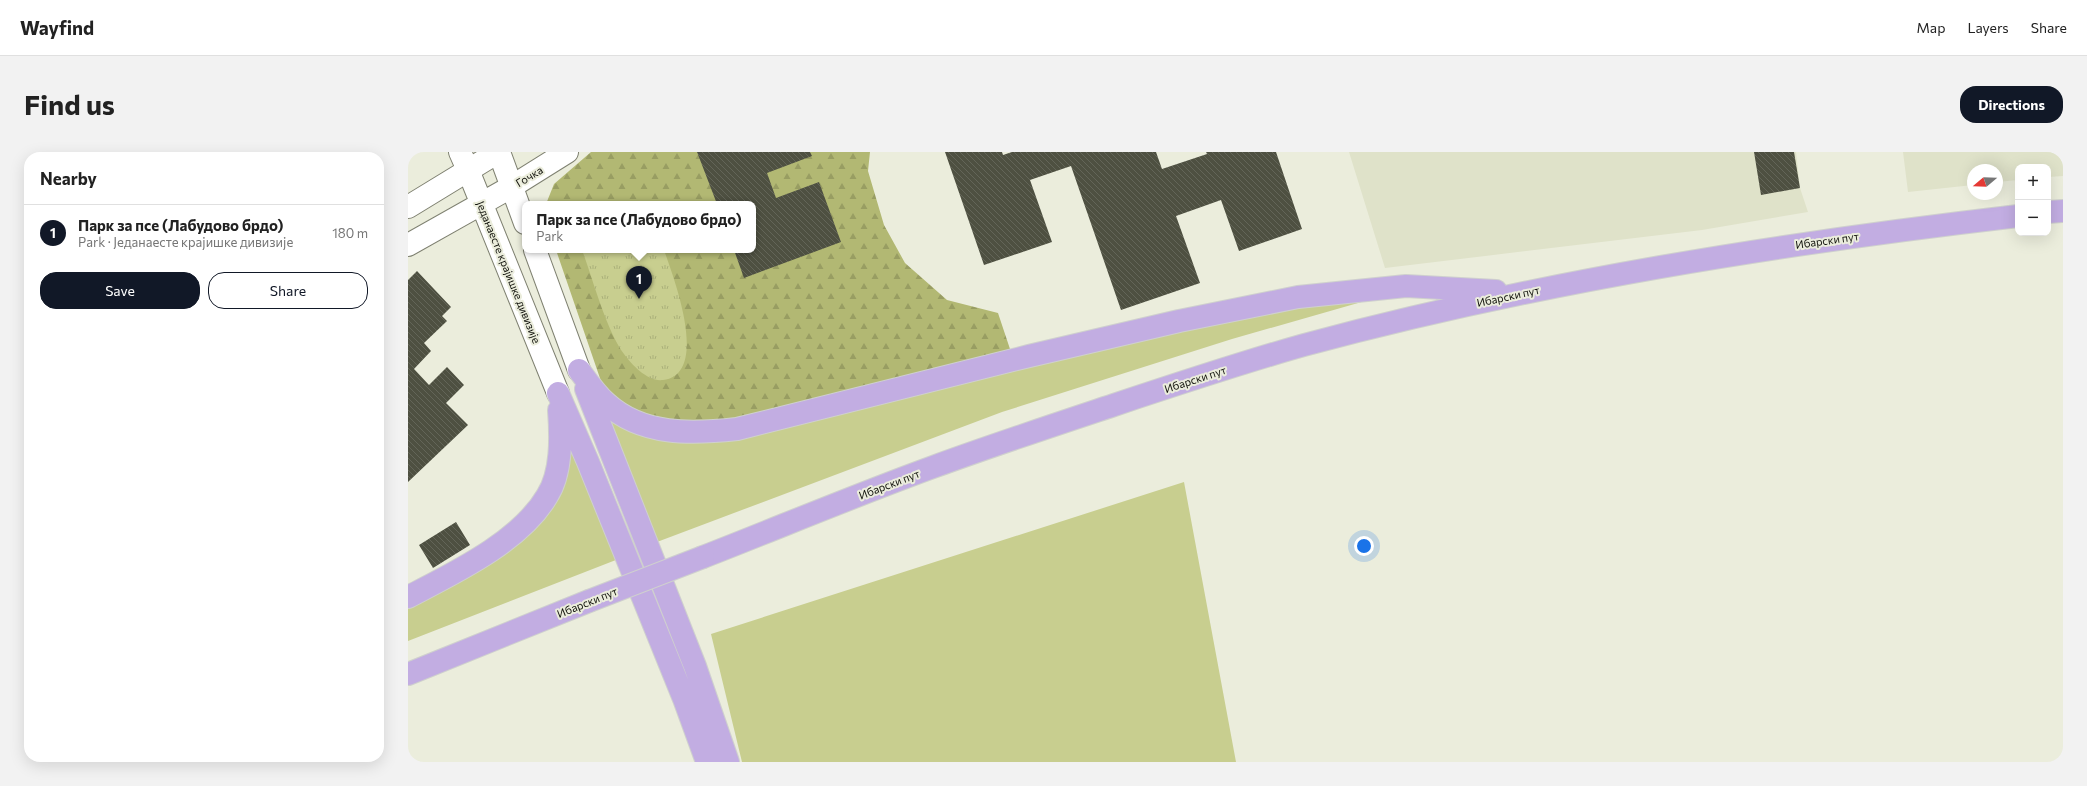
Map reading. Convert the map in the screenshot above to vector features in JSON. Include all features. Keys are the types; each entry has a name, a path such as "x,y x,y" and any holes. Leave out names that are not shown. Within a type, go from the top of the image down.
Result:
{"main road":[{"path":"408,207 464,161 498,152 522,215"},
{"name":"Гочка","path":"408,245 511,187 567,152"},
{"name":"Једанаесте крајишке дивизије","path":"464,161 558,393"},
{"path":"2051,212 2063,211"},
{"name":"Ибарски пут","path":"408,674 589,601 933,467 1164,388 1301,346 1408,318 1523,292 1792,245 2015,216"},
{"path":"536,253 579,370 695,666 728,762"},
{"path":"579,370 607,404 633,421 657,430 712,432 737,429 1029,356 1171,323 1298,297 1406,286 1523,292"},
{"path":"408,598 491,551 529,520 548,496 557,468 561,438 558,393"},
{"path":"558,393 588,462 675,678 707,762"},
{"path":"408,685 472,648"}],"shaded area":[{"path":"1349,152 1796,152 1800,188 1808,212 1702,230 1385,268"},
{"path":"1903,152 2063,152 2063,176 2051,177 2051,164 2015,164 2015,180 2003,181 2003,164 1967,164 1967,186 1908,192"}],"green space":[{"path":"591,152 870,152 868,171 884,225 905,263 947,300 998,313 1011,352 719,425 664,421 626,407 603,387 557,253 756,253 756,201 547,201 554,184"},
{"path":"583,253 665,253 685,322 687,343 685,361 677,374 663,380 657,380 646,376 636,368 617,344 600,304"},
{"path":"1365,296 1365,301 1232,339 1002,412 649,545 600,408 1122,343 1217,323"},
{"path":"569,439 621,558 408,641 408,609 450,586 519,540"},
{"path":"1184,482 1236,762 742,762 711,634"}],"building":[{"path":"697,152 810,152 812,156 767,173 776,198 819,182 841,242 744,278 735,253 756,253 756,201 716,201"},
{"path":"945,152 1002,152 1003,155 1012,152 1156,152 1162,169 1207,154 1206,152 1276,152 1302,229 1239,251 1221,200 1176,216 1200,283 1121,310 1071,166 1030,180 1052,242 984,265"},
{"path":"1754,152 1794,152 1800,188 1761,195"},
{"path":"417,271 451,307 442,316 447,321 424,343 431,351 414,369 429,385 447,367 464,385 446,403 468,425 408,482 408,280"},
{"path":"456,522 470,545 433,568 419,545"}],"place":[{"name":"Парк за псе (Лабудово брдо)","path":"639,299"}]}
